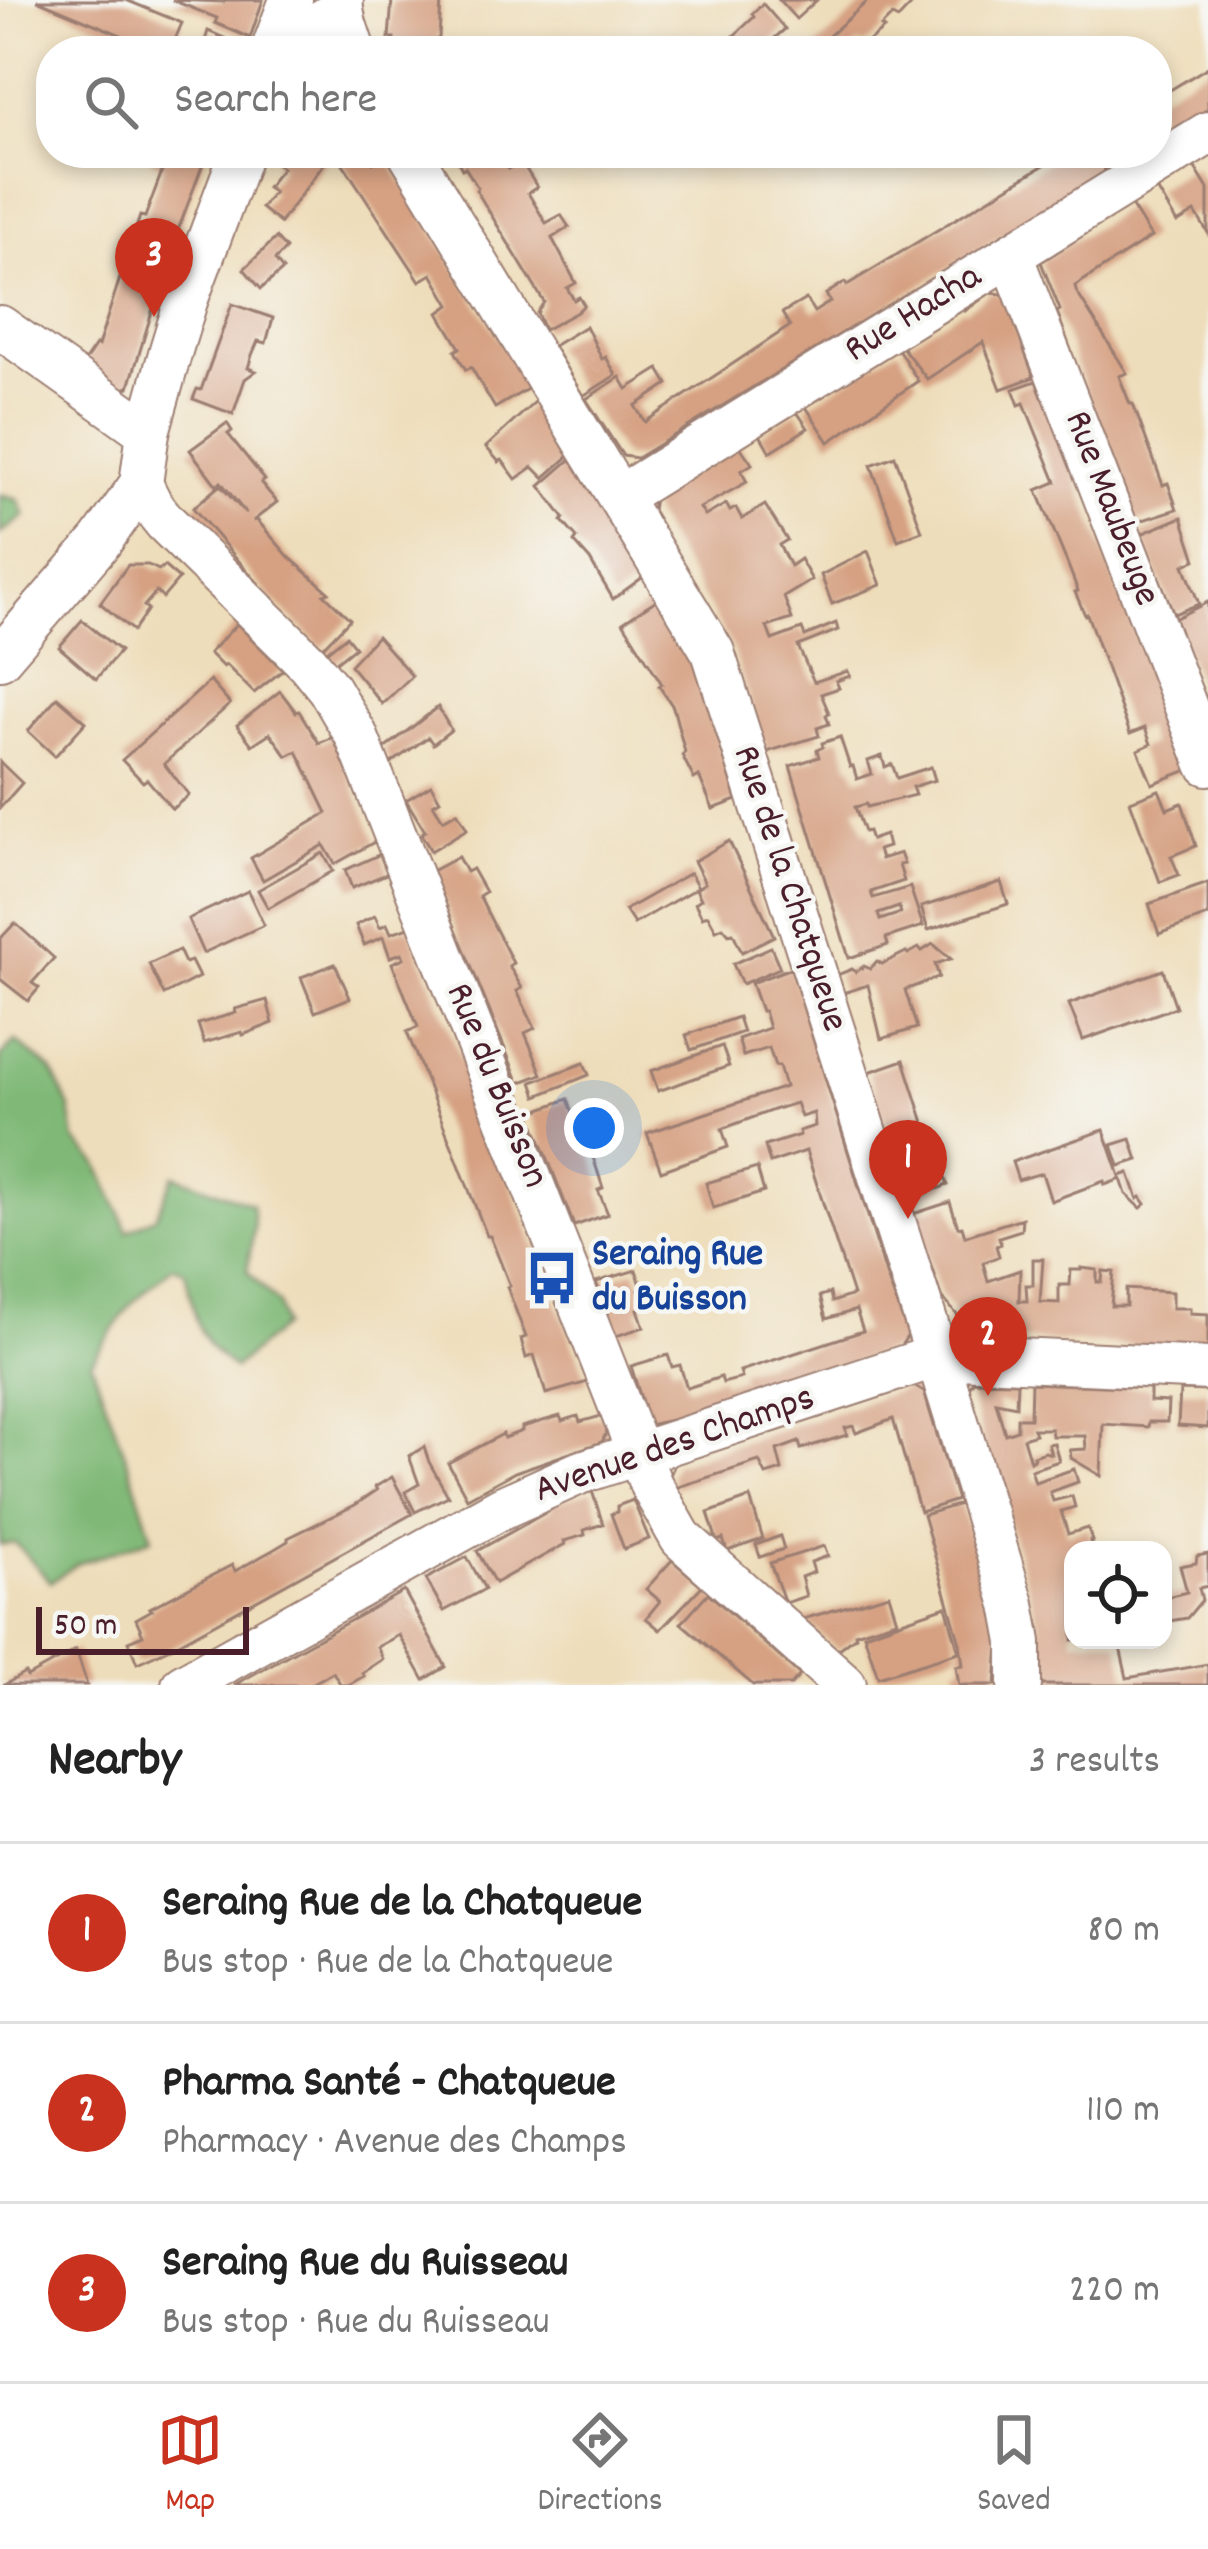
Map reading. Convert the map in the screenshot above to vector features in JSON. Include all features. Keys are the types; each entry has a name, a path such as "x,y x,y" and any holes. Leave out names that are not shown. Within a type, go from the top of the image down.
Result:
{"street":[{"path":"289,36 315,13 345,24 349,36"},
{"name":"Rue Hacha","path":"1172,155 1208,133"},
{"path":"0,658 101,541 141,484 148,432 186,301 235,168"},
{"name":"Rue de la Chatqueue","path":"419,168 713,652 1016,1618 1020,1685"},
{"name":"Rue Hacha","path":"620,497 1151,168"},
{"name":"Rue Maubeuge","path":"1011,255 1208,764"},
{"path":"0,327 148,432"},
{"name":"Rue du Buisson","path":"141,484 165,522 308,663 356,735 651,1485 682,1538 845,1685"},
{"name":"Avenue des Champs","path":"183,1685 500,1508 579,1473 937,1356 1208,1369"}],"green space":[{"path":"0,495 18,500 25,516 0,534"},
{"path":"15,1041 52,1070 70,1108 75,1140 98,1164 128,1231 156,1216 174,1175 252,1204 254,1227 247,1271 278,1304 283,1326 234,1368 204,1337 185,1271 173,1266 131,1304 91,1362 152,1538 77,1564 51,1582 15,1543 0,1545 0,1058"}],"building":[{"path":"37,0 126,0 182,23 176,36 123,36"},
{"path":"172,0 263,0 251,36 215,23 217,18"},
{"path":"392,0 441,0 439,36 389,36"},
{"path":"779,0 817,0 796,19"},
{"path":"869,0 916,0 898,19 892,16 875,36 829,36"},
{"path":"763,4 785,29 777,36 734,36"},
{"path":"1208,67 1208,109 1172,132 1172,89"},
{"path":"1194,166 1208,189 1208,233 1195,212 1177,223 1157,189"},
{"path":"163,168 201,168 129,387 114,392 80,368 98,346 140,216 145,217"},
{"path":"282,168 321,168 280,223 261,208 274,192 267,187"},
{"path":"346,168 394,168 529,388 495,408 471,367 466,370 455,351 460,348 439,313 450,305 432,274 420,281"},
{"path":"466,168 525,168 537,187 528,193 546,223 561,215 569,227 552,238 576,283 567,288 584,305 577,312 544,330 537,313 544,302"},
{"path":"1039,168 1104,168 1106,172 637,458 623,456 586,399 620,377 627,389 659,369 668,384 635,406 645,422 790,326 782,313 806,299 814,312 830,302 826,294"},
{"path":"1131,205 1151,237 1075,286 1127,373 1119,376 1177,509 1137,522 1041,262"},
{"path":"276,238 286,249 275,260 283,270 261,289 244,269"},
{"path":"991,292 1004,295 1034,377 1001,389 983,342 927,379 902,347"},
{"path":"232,304 273,318 266,343 258,341 252,355 248,368 256,371 245,379 233,414 193,399 197,389 201,390"},
{"path":"586,326 616,375 583,396 553,346"},
{"path":"898,349 918,381 829,442 806,407"},
{"path":"1036,381 1188,770 1152,784 1138,750 1151,744 1145,728 1130,734 1037,490 1056,482 1024,403 1019,405 1013,389"},
{"path":"536,401 569,456 544,478 533,467 516,479 486,447"},
{"path":"797,412 808,428 770,452 760,435"},
{"path":"227,423 232,431 228,434 277,502 253,521 329,592 324,594 350,619 322,648 271,598 193,508 220,485 246,514 190,450"},
{"path":"739,445 752,464 741,471 747,482 700,508 705,516 726,504 730,511 736,508 742,519 765,505 787,540 779,545 790,566 800,559 812,580 784,597 792,619 767,627 772,640 802,629 805,636 836,623 838,630 798,646 814,682 848,671 850,676 836,681 839,688 821,694 829,724 817,728 819,736 767,752 731,645 652,511 654,497"},
{"path":"895,456 922,531 898,540 871,465"},
{"path":"571,459 643,577 613,599 540,486"},
{"path":"1182,517 1196,560 1184,565 1199,604 1174,614 1141,534"},
{"path":"868,551 881,585 832,604 821,575"},
{"path":"128,565 159,570 164,566 179,579 163,598 156,592 133,631 100,603"},
{"path":"658,599 695,664 737,800 713,809 699,776 694,779 682,755 673,707 662,684 623,622"},
{"path":"1208,602 1208,706 1174,619"},
{"path":"82,620 120,651 96,679 59,647"},
{"path":"237,624 283,670 254,693 209,653"},
{"path":"346,636 355,647 335,663 326,652"},
{"path":"377,636 412,676 382,704 350,665"},
{"path":"210,681 230,704 164,764 189,795 172,809 147,779 143,782 122,760"},
{"path":"280,691 319,743 333,737 376,841 335,864 324,845 263,880 251,858 327,813 297,751 287,756 270,733 252,745 237,725"},
{"path":"57,697 86,722 55,756 28,731"},
{"path":"438,707 451,730 433,744 428,737 390,764 384,749"},
{"path":"840,737 857,779 872,774 868,761 882,756 885,767 892,764 897,778 931,767 935,780 912,787 915,795 855,807 871,840 885,835 888,847 878,850 881,859 900,853 904,864 899,865 904,881 871,892 873,898 910,887 923,926 886,938 888,945 849,958 790,766 819,757 822,743","holes":["899,907 901,913 880,920 878,914"]},
{"path":"0,762 22,783 0,808"},
{"path":"431,785 440,800 433,804 443,820 457,812 467,829 431,851 406,800"},
{"path":"1159,790 1167,809 1182,803 1196,846 1171,856 1179,875 1160,882 1130,801"},
{"path":"729,841 774,936 742,952 733,933 723,927 716,930 695,903 701,899 696,889 705,883 694,861"},
{"path":"323,853 333,871 268,908 258,890"},
{"path":"381,854 389,873 352,888 345,870"},
{"path":"458,857 466,872 472,869 485,892 479,896 513,963 509,966 522,988 517,991 535,1028 525,1033 542,1074 519,1083 432,871"},
{"path":"690,873 698,887 634,924 625,910"},
{"path":"1001,882 1008,904 928,930 921,907"},
{"path":"1208,883 1208,916 1159,934 1149,904"},
{"path":"248,891 264,925 203,953 188,919"},
{"path":"375,916 380,927 387,924 391,933 409,927 588,1382 546,1394 534,1355 526,1358 521,1339 526,1337 510,1286 407,1032 418,1027 392,963 404,958 402,953 390,957 383,937 364,945 356,925"},
{"path":"15,923 54,958 32,983 39,988 28,1001 0,979 0,939"},
{"path":"933,944 951,959 935,964 939,977 905,990 917,1028 881,1039 868,985 843,993 837,975 864,966 870,969 877,961 882,964"},
{"path":"771,947 780,968 742,984 733,964"},
{"path":"179,950 199,977 164,995 149,964"},
{"path":"335,964 350,998 315,1012 301,977"},
{"path":"791,968 908,1335 900,1347 649,1425 631,1366 668,1355 672,1367 680,1365 687,1388 721,1377 723,1383 742,1378 740,1371 863,1331 856,1310 826,1319 820,1296 830,1293 832,1302 853,1295 806,1151 770,1163 765,1146 815,1126 814,1113 801,1117 796,1103 722,1129 728,1147 661,1171 647,1133 785,1087 769,1048 743,1056 738,1039 769,1028 751,983"},
{"path":"1163,970 1176,1007 1083,1040 1069,1004"},
{"path":"267,1000 273,1023 204,1043 198,1024"},
{"path":"738,1017 743,1032 691,1050 686,1035"},
{"path":"722,1046 729,1066 658,1091 651,1071"},
{"path":"904,1060 948,1185 908,1199 869,1072"},
{"path":"584,1063 589,1075 537,1096 532,1082"},
{"path":"568,1099 592,1154 608,1214 574,1226 530,1113"},
{"path":"1104,1130 1121,1179 1051,1201 1042,1173 1018,1180 1012,1162"},
{"path":"1131,1139 1138,1160 1119,1166 1112,1145"},
{"path":"757,1168 764,1192 713,1208 706,1183"},
{"path":"1129,1173 1138,1199 1146,1204 1141,1208 1126,1194 1120,1176"},
{"path":"950,1202 965,1236 1022,1218 1021,1230 999,1237 999,1256 983,1263 988,1281 1020,1270 1019,1301 1027,1301 1026,1285 1033,1285 1033,1259 1043,1259 1040,1302 1059,1303 1059,1285 1070,1285 1071,1270 1097,1270 1097,1282 1102,1282 1103,1271 1114,1272 1111,1306 1126,1306 1126,1289 1172,1292 1172,1308 1208,1314 1208,1349 1003,1339 973,1329 941,1296 913,1214"},
{"path":"636,1270 645,1307 638,1309 644,1327 616,1336 596,1282"},
{"path":"973,1381 1017,1382 1016,1406 996,1402 1005,1434 1017,1430 1017,1418 1030,1418 1031,1383 1150,1388 1150,1401 1168,1402 1167,1422 1149,1422 1148,1427 1103,1424 1101,1476 1071,1458 1070,1450 1086,1449 1085,1436 1052,1436 1051,1429 1033,1429 1035,1434 1023,1438 1030,1461 1045,1452 1051,1454 1048,1444 1054,1443 1059,1461 1031,1470 1035,1482 1074,1469 1078,1482 1050,1492 1053,1501 1072,1496 1075,1507 1061,1511 1068,1534 1088,1528 1092,1541 1064,1541 1064,1649 1120,1649 1127,1678 1208,1664 1208,1685 1041,1685 1040,1628 968,1390"},
{"path":"914,1386 924,1392 957,1500 920,1512 893,1419 856,1433 853,1426 845,1428 847,1435 801,1449 799,1442 777,1450 782,1470 766,1475 759,1461 675,1488 670,1475 675,1464"},
{"path":"1180,1390 1208,1391 1208,1428 1178,1426"},
{"path":"560,1416 562,1421 578,1416 580,1422 601,1416 607,1431 602,1442 515,1472 467,1498 448,1463 503,1434 504,1438 522,1427"},
{"path":"424,1447 448,1496 415,1512 405,1492 419,1484 409,1456"},
{"path":"392,1477 412,1514 137,1663 128,1641 143,1635 136,1619 150,1608 232,1565 235,1571 355,1505"},
{"path":"592,1491 603,1524 584,1530 585,1535 564,1541 495,1583 477,1551 552,1509 551,1504"},
{"path":"750,1498 763,1539 727,1551 723,1539 717,1541 708,1513"},
{"path":"633,1500 649,1539 624,1549 611,1514"},
{"path":"960,1504 1000,1630 996,1685 959,1685 960,1643 923,1515"},
{"path":"780,1536 784,1549 760,1557 756,1545"},
{"path":"824,1546 828,1556 811,1562 814,1572 801,1577 806,1596 785,1603 770,1563"},
{"path":"1208,1554 1208,1586 1199,1588 1202,1600 1187,1618 1172,1620 1172,1596 1187,1592 1180,1566 1196,1563 1197,1556"},
{"path":"467,1557 485,1589 444,1611 426,1579"},
{"path":"672,1560 702,1586 660,1630 646,1618 660,1601 646,1589"},
{"path":"404,1591 446,1667 424,1680 399,1635 377,1647 383,1659 348,1685 341,1685 333,1672 310,1685 234,1685"},
{"path":"708,1593 800,1675 791,1685 753,1685 681,1623"},
{"path":"889,1594 897,1620 855,1633 838,1650 803,1619"},
{"path":"946,1606 959,1652 878,1677 864,1634"},
{"path":"76,1650 87,1685 4,1685 25,1673 27,1677"}],"place":[{"name":"Seraing Rue du Ruisseau","path":"154,317"},
{"name":"Seraing Rue de la Chatqueue","path":"908,1219"},
{"name":"Seraing Rue du Buisson","path":"552,1278"},
{"name":"Pharma Santé - Chatqueue","path":"988,1396"}]}
